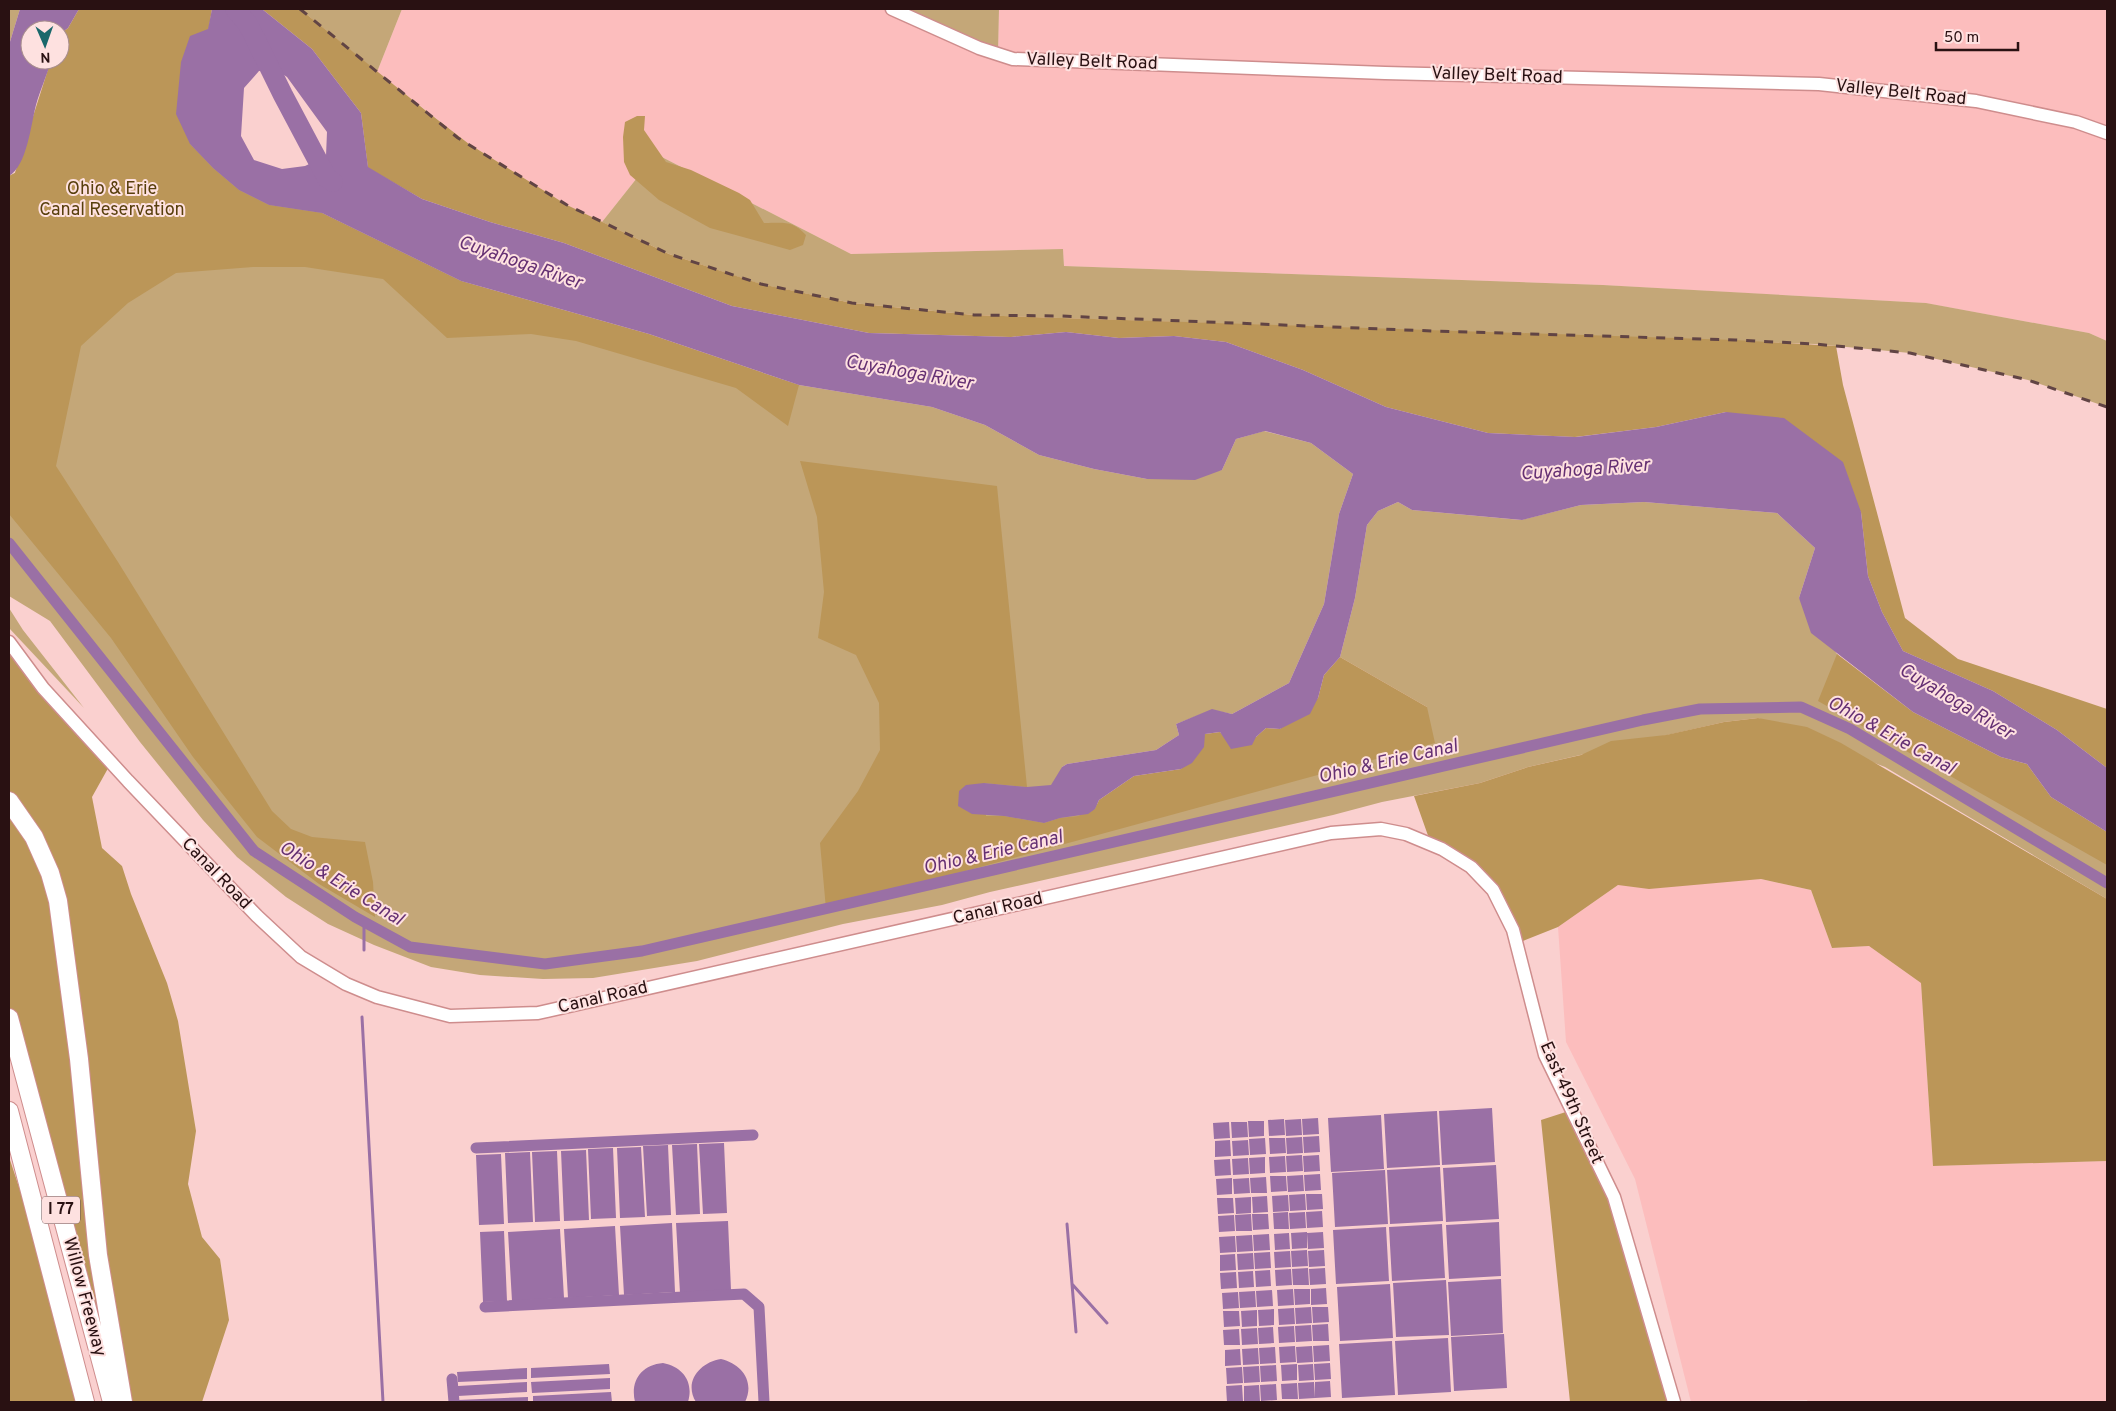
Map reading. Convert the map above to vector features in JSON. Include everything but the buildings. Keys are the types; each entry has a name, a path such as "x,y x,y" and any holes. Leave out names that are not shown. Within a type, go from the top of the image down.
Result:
{"highway":[{"path":"9,801 34,837 50,873 58,901 79,1059 98,1255 123,1402"},
{"name":"Willow Freeway","path":"9,1018 112,1402"},
{"name":"Willow Freeway","path":"9,1111 85,1402"},
{"path":"9,1157 62,1316"}],"street":[{"name":"Valley Belt Road","path":"892,9 979,48 1013,59 1385,73 1819,84 1976,101 2076,122 2107,133"},
{"name":"Canal Road","path":"9,642 43,688 117,769 257,916 301,957 346,984 377,997 450,1016 538,1013 1331,833"},
{"name":"East 49th Street","path":"1331,833 1381,830 1406,834 1442,848 1471,867 1492,890 1513,930 1545,1055 1614,1197 1674,1402"}],"shaded area":[{"path":"402,9 892,9 998,54 999,9 2107,9 2107,341 2089,333 1925,303 1603,285 1064,266 1063,249 851,254 656,154 602,222 567,205 469,144 377,72"},
{"path":"1761,879 1811,890 1832,948 1869,946 1921,983 1933,1166 2107,1161 2107,1402 1808,1402 1807,1400 1691,1402 1635,1179 1566,1042 1558,927 1618,885"}],"green space":[{"path":"9,9 20,9 9,45"},
{"name":"Ohio & Erie Canal Reservation","path":"79,9 212,9 190,144 213,168 239,190 269,205 322,213 461,281 649,334 799,385 788,426 736,388 576,341 531,334 447,338 383,279 305,267 253,267 176,273 128,303 81,346 56,466 118,562 272,811 291,829 312,837 365,842 373,882 375,917 319,884 257,837 193,757 111,638 9,514 9,176 15,173 48,70 70,70 70,25"},
{"path":"262,9 300,9 469,144 567,205 669,254 761,284 852,303 974,315 1735,340 1836,346 1843,385 1905,618 1958,659 2107,709 2107,768 2057,730 1993,691 1903,651 1882,612 1868,576 1861,512 1726,412 1656,427 1575,437 1488,433 1386,407 1303,370 1226,342 1174,336 1119,338 1066,332 1011,337 869,333 732,306 564,243 490,222 422,199 368,168 361,113 312,49"},
{"path":"300,9 402,9 377,72"},
{"path":"892,9 999,9 998,54"},
{"name":"Ohio & Erie Canal Reservation","path":"70,65 176,114 322,213 461,281 799,385 932,407 985,425 1039,455 1094,469 1147,479 1222,470 1236,439 1264,431 1311,443 1353,474 1339,514 1324,604 1289,683 1232,714 1212,710 1176,724 1179,735 1156,750 1067,764 1062,767 1056,816 1427,707 1340,657 1355,598 1367,525 1378,511 1398,502 1412,510 1521,520 1581,505 1644,502 1777,513 1815,548 1799,598 1837,654 1871,687 2107,834 2107,899 1885,767 1758,718 1724,722 1528,767 1480,783 1382,802 1333,815 990,892 942,905 843,924 697,961 593,978 543,979 480,975 431,967 374,945 328,924 286,897 237,857 203,820 140,742 50,621 9,596 9,176 15,173 56,70 70,70"},
{"path":"637,116 645,116 644,130 666,162 691,170 739,193 750,200 764,223 787,223 801,230 806,235 803,245 790,250 710,228 659,200 630,175 624,162 623,137 625,122"},
{"path":"656,154 851,254 1063,249 1064,266 1603,285 1926,303 2089,333 2107,341 2107,407 2028,380 1910,353 1815,344 974,315 852,303 760,284 669,254 602,222"},
{"path":"800,461 997,486 1027,787 984,783 986,816 1004,816 1044,823 1060,818 1078,816 1095,809 1099,800 1134,776 1181,769 1205,734 1220,732 1227,740 1256,737 1266,728 1280,729 1318,698 1324,675 1340,657 1427,707 1435,743 826,909 820,843 858,791 880,750 879,703 856,655 818,638 824,592 817,517"},
{"path":"9,608 23,630 84,708 9,628"},
{"path":"9,642 111,763 92,797 102,848 122,866 131,894 167,983 178,1021 196,1131 188,1184 202,1237 220,1259 229,1320 202,1402 112,1402 9,1018"},
{"path":"1837,654 1913,712 2001,757 2027,764 2051,797 2107,832 2107,865 1818,701"},
{"path":"1758,718 1807,727 1841,743 2107,899 2107,1161 1933,1166 1921,983 1869,946 1832,948 1811,890 1761,879 1649,889 1618,885 1558,927 1518,943 1493,890 1431,844 1414,796 1480,783 1528,767 1581,755 1611,741 1666,735 1724,722"},
{"path":"1572,1110 1614,1197 1674,1402 1570,1402 1541,1120"},
{"path":"9,1157 62,1316 85,1402 9,1402"}],"water":[{"path":"20,9 79,9 70,25 70,20 20,20 20,70 48,70 36,105 24,154 15,171 9,176 9,45"},
{"path":"212,9 262,9 312,49 361,113 368,167 422,199 490,222 564,243 732,306 869,333 1011,337 1066,332 1119,338 1174,336 1226,342 1303,370 1386,407 1488,433 1576,437 1656,427 1726,412 1784,418 1843,462 1861,512 1868,576 1882,612 1903,651 1993,691 2057,730 2107,768 2107,832 2051,797 2027,764 2001,757 1913,712 1811,633 1799,598 1815,548 1777,513 1644,502 1581,505 1522,520 1412,510 1398,502 1378,511 1367,525 1355,598 1340,657 1324,675 1318,698 1310,714 1280,729 1266,728 1256,737 1252,745 1231,749 1220,732 1205,734 1204,747 1192,763 1181,769 1134,776 1099,800 1095,809 1088,814 1060,818 1044,823 1004,816 972,814 958,806 959,791 966,785 984,783 1027,787 1051,785 1062,767 1067,764 1156,750 1179,735 1176,724 1212,709 1232,714 1289,683 1324,604 1339,514 1353,474 1311,443 1265,431 1236,439 1222,470 1195,480 1147,479 1094,469 1039,455 985,425 932,407 799,385 649,334 461,281 322,213 269,205 239,190 213,168 190,144 176,114 181,62 190,36 208,29","holes":["275,69 287,77 327,132 326,156 305,166 282,169 254,160 241,136 244,88 259,71"]},
{"path":"1492,1108 1495,1162 1442,1165 1439,1111"},
{"path":"1437,1111 1440,1165 1387,1168 1384,1114"},
{"path":"1381,1115 1384,1169 1331,1172 1328,1118"},
{"path":"1318,1118 1319,1134 1303,1135 1302,1119"},
{"path":"1284,1119 1285,1135 1269,1136 1268,1120"},
{"path":"1301,1119 1302,1135 1286,1136 1285,1120"},
{"path":"1248,1121 1264,1121 1264,1136 1249,1137"},
{"path":"1229,1122 1230,1138 1214,1139 1213,1123"},
{"path":"1231,1122 1247,1122 1248,1137 1232,1138"},
{"path":"1319,1136 1320,1152 1304,1153 1303,1137"},
{"path":"1302,1137 1303,1153 1287,1154 1286,1138"},
{"path":"1265,1138 1266,1154 1250,1155 1249,1139"},
{"path":"1269,1138 1285,1138 1286,1153 1270,1154"},
{"path":"1230,1140 1231,1156 1215,1157 1215,1141"},
{"path":"1248,1140 1249,1155 1233,1156 1232,1141"},
{"path":"724,1143 727,1213 703,1214 699,1144"},
{"path":"697,1144 700,1214 676,1215 672,1145"},
{"path":"668,1145 671,1215 647,1216 643,1146"},
{"path":"641,1147 645,1217 620,1218 617,1148"},
{"path":"613,1148 616,1218 591,1219 588,1149"},
{"path":"586,1150 589,1220 564,1221 561,1151"},
{"path":"557,1151 560,1221 535,1222 532,1152"},
{"path":"530,1152 533,1222 508,1223 505,1153"},
{"path":"501,1154 504,1224 479,1225 476,1155"},
{"path":"1302,1155 1303,1171 1287,1172 1286,1156"},
{"path":"1319,1155 1320,1171 1304,1172 1303,1156"},
{"path":"1285,1156 1286,1172 1270,1173 1269,1157"},
{"path":"1265,1157 1265,1173 1250,1174 1249,1158"},
{"path":"1248,1158 1249,1174 1233,1175 1232,1159"},
{"path":"1230,1159 1231,1175 1215,1176 1214,1160"},
{"path":"1496,1165 1499,1219 1446,1222 1443,1168"},
{"path":"1440,1167 1443,1221 1390,1224 1387,1170"},
{"path":"1385,1170 1388,1224 1335,1227 1332,1173"},
{"path":"1320,1174 1321,1190 1305,1191 1304,1175"},
{"path":"1303,1175 1304,1191 1288,1192 1287,1176"},
{"path":"1270,1176 1286,1176 1287,1191 1271,1192"},
{"path":"1266,1177 1267,1193 1251,1193 1250,1178"},
{"path":"1232,1178 1232,1194 1217,1195 1216,1179"},
{"path":"1249,1178 1250,1193 1234,1194 1233,1179"},
{"path":"1305,1194 1306,1210 1290,1211 1289,1195"},
{"path":"1306,1194 1322,1194 1323,1209 1307,1210"},
{"path":"1288,1195 1289,1211 1273,1212 1272,1196"},
{"path":"1267,1196 1268,1212 1253,1213 1252,1197"},
{"path":"1251,1197 1251,1213 1236,1214 1235,1198"},
{"path":"1217,1198 1233,1198 1234,1213 1218,1214"},
{"path":"1322,1211 1323,1227 1307,1228 1306,1212"},
{"path":"1288,1212 1289,1229 1274,1229 1273,1213"},
{"path":"1305,1212 1306,1228 1290,1229 1289,1213"},
{"path":"1251,1214 1252,1231 1236,1231 1235,1215"},
{"path":"1252,1214 1268,1214 1269,1229 1253,1230"},
{"path":"1234,1215 1235,1231 1219,1232 1218,1216"},
{"path":"728,1221 731,1290 680,1293 676,1223"},
{"path":"1499,1222 1501,1276 1449,1279 1446,1225"},
{"path":"672,1223 675,1292 624,1295 620,1226"},
{"path":"1442,1224 1445,1278 1392,1281 1389,1227"},
{"path":"615,1226 619,1295 568,1298 564,1229"},
{"path":"1386,1227 1389,1281 1336,1284 1333,1230"},
{"path":"560,1229 564,1298 512,1301 508,1232"},
{"path":"504,1231 507,1301 483,1302 480,1232"},
{"path":"1307,1232 1307,1248 1292,1249 1291,1233"},
{"path":"1323,1232 1324,1248 1308,1249 1307,1233"},
{"path":"1289,1233 1290,1249 1275,1250 1274,1234"},
{"path":"1269,1234 1270,1250 1254,1251 1253,1235"},
{"path":"1252,1235 1253,1251 1237,1252 1236,1236"},
{"path":"1235,1236 1236,1252 1220,1253 1219,1237"},
{"path":"1307,1250 1308,1266 1292,1267 1291,1251"},
{"path":"1324,1250 1325,1266 1309,1267 1308,1251"},
{"path":"1290,1251 1291,1267 1275,1268 1274,1252"},
{"path":"1270,1252 1271,1268 1255,1269 1254,1253"},
{"path":"1253,1253 1254,1269 1238,1270 1237,1254"},
{"path":"1235,1254 1236,1270 1220,1271 1220,1255"},
{"path":"1308,1268 1309,1285 1293,1285 1292,1269"},
{"path":"1325,1268 1326,1284 1310,1285 1309,1269"},
{"path":"1291,1269 1292,1285 1276,1286 1275,1270"},
{"path":"1270,1270 1271,1286 1256,1287 1255,1271"},
{"path":"1253,1271 1254,1287 1239,1288 1238,1272"},
{"path":"1236,1272 1237,1288 1221,1289 1220,1273"},
{"path":"1501,1279 1503,1333 1451,1336 1448,1282"},
{"path":"1446,1280 1449,1335 1396,1337 1393,1283"},
{"path":"1390,1284 1393,1338 1340,1341 1337,1287"},
{"path":"1326,1288 1327,1304 1311,1305 1311,1289"},
{"path":"1293,1289 1294,1305 1278,1306 1277,1290"},
{"path":"1294,1289 1310,1289 1310,1304 1295,1305"},
{"path":"1272,1290 1273,1306 1257,1307 1256,1291"},
{"path":"1255,1291 1256,1307 1240,1308 1239,1292"},
{"path":"1238,1292 1239,1308 1223,1309 1222,1293"},
{"path":"1311,1307 1312,1323 1296,1324 1295,1308"},
{"path":"1312,1307 1328,1307 1329,1322 1313,1323"},
{"path":"1294,1308 1295,1324 1279,1325 1278,1309"},
{"path":"1274,1309 1274,1325 1259,1326 1258,1310"},
{"path":"1257,1310 1257,1326 1242,1327 1241,1311"},
{"path":"1223,1311 1239,1311 1240,1326 1224,1327"},
{"path":"1328,1324 1329,1341 1313,1341 1312,1325"},
{"path":"1311,1325 1312,1341 1296,1342 1295,1326"},
{"path":"1294,1326 1295,1342 1279,1343 1278,1327"},
{"path":"1273,1327 1274,1343 1259,1344 1258,1328"},
{"path":"1257,1328 1258,1344 1242,1345 1241,1329"},
{"path":"1239,1329 1240,1345 1224,1345 1223,1330"},
{"path":"1504,1334 1507,1388 1454,1391 1451,1337"},
{"path":"1448,1338 1451,1392 1398,1395 1395,1341"},
{"path":"1392,1341 1395,1395 1342,1398 1339,1344"},
{"path":"1329,1345 1330,1361 1314,1362 1313,1346"},
{"path":"1295,1346 1296,1362 1280,1363 1279,1347"},
{"path":"1312,1346 1313,1362 1297,1363 1296,1347"},
{"path":"1275,1347 1276,1363 1260,1364 1259,1348"},
{"path":"1258,1348 1259,1364 1243,1365 1242,1349"},
{"path":"1240,1349 1241,1365 1225,1366 1225,1350"},
{"path":"721,1359 735,1365 745,1375 748,1395 745,1402 696,1402 692,1387 696,1374 707,1364"},
{"path":"663,1363 676,1368 685,1376 689,1388 688,1402 635,1402 634,1387 639,1375 655,1364"},
{"path":"1330,1363 1331,1379 1315,1380 1314,1364"},
{"path":"609,1364 610,1374 531,1378 531,1368"},
{"path":"1297,1364 1297,1380 1282,1381 1281,1365"},
{"path":"1313,1364 1314,1380 1299,1381 1298,1365"},
{"path":"1276,1365 1277,1381 1261,1382 1260,1366"},
{"path":"1259,1366 1260,1382 1244,1383 1243,1367"},
{"path":"1242,1367 1243,1383 1227,1384 1226,1368"},
{"path":"527,1368 527,1379 458,1382 457,1372"},
{"path":"610,1378 610,1389 532,1393 531,1382"},
{"path":"1330,1381 1331,1397 1315,1398 1315,1382"},
{"path":"527,1382 527,1392 458,1396 458,1386"},
{"path":"1314,1382 1315,1398 1299,1399 1298,1383"},
{"path":"1297,1383 1298,1399 1282,1399 1281,1384"},
{"path":"1276,1384 1277,1400 1261,1401 1260,1385"},
{"path":"1242,1385 1243,1401 1227,1402 1226,1386"},
{"path":"1259,1385 1260,1401 1244,1401 1244,1386"},
{"path":"611,1392 612,1402 533,1402 533,1396"},
{"path":"528,1397 528,1402 458,1402 458,1400"}],"waterway":[{"name":"Cuyahoga River","path":"235,9 248,24 327,178 333,182"},
{"name":"Ohio & Erie Canal","path":"9,543 254,851 355,917 410,947 545,964 642,951 1643,720 1700,709 1801,707 1850,729 2107,883"},
{"path":"364,922 364,950"},
{"path":"362,1017 383,1402"},
{"path":"476,1148 753,1135"},
{"path":"1067,1224 1076,1332"},
{"path":"1072,1284 1107,1323"},
{"path":"485,1307 744,1294 759,1307 764,1402"},
{"path":"452,1379 454,1402"}],"railway":[{"path":"300,9 458,138 567,205 669,254 761,284 852,303 974,315 1060,316 1815,344 1910,353 2028,380 2107,407"}]}
